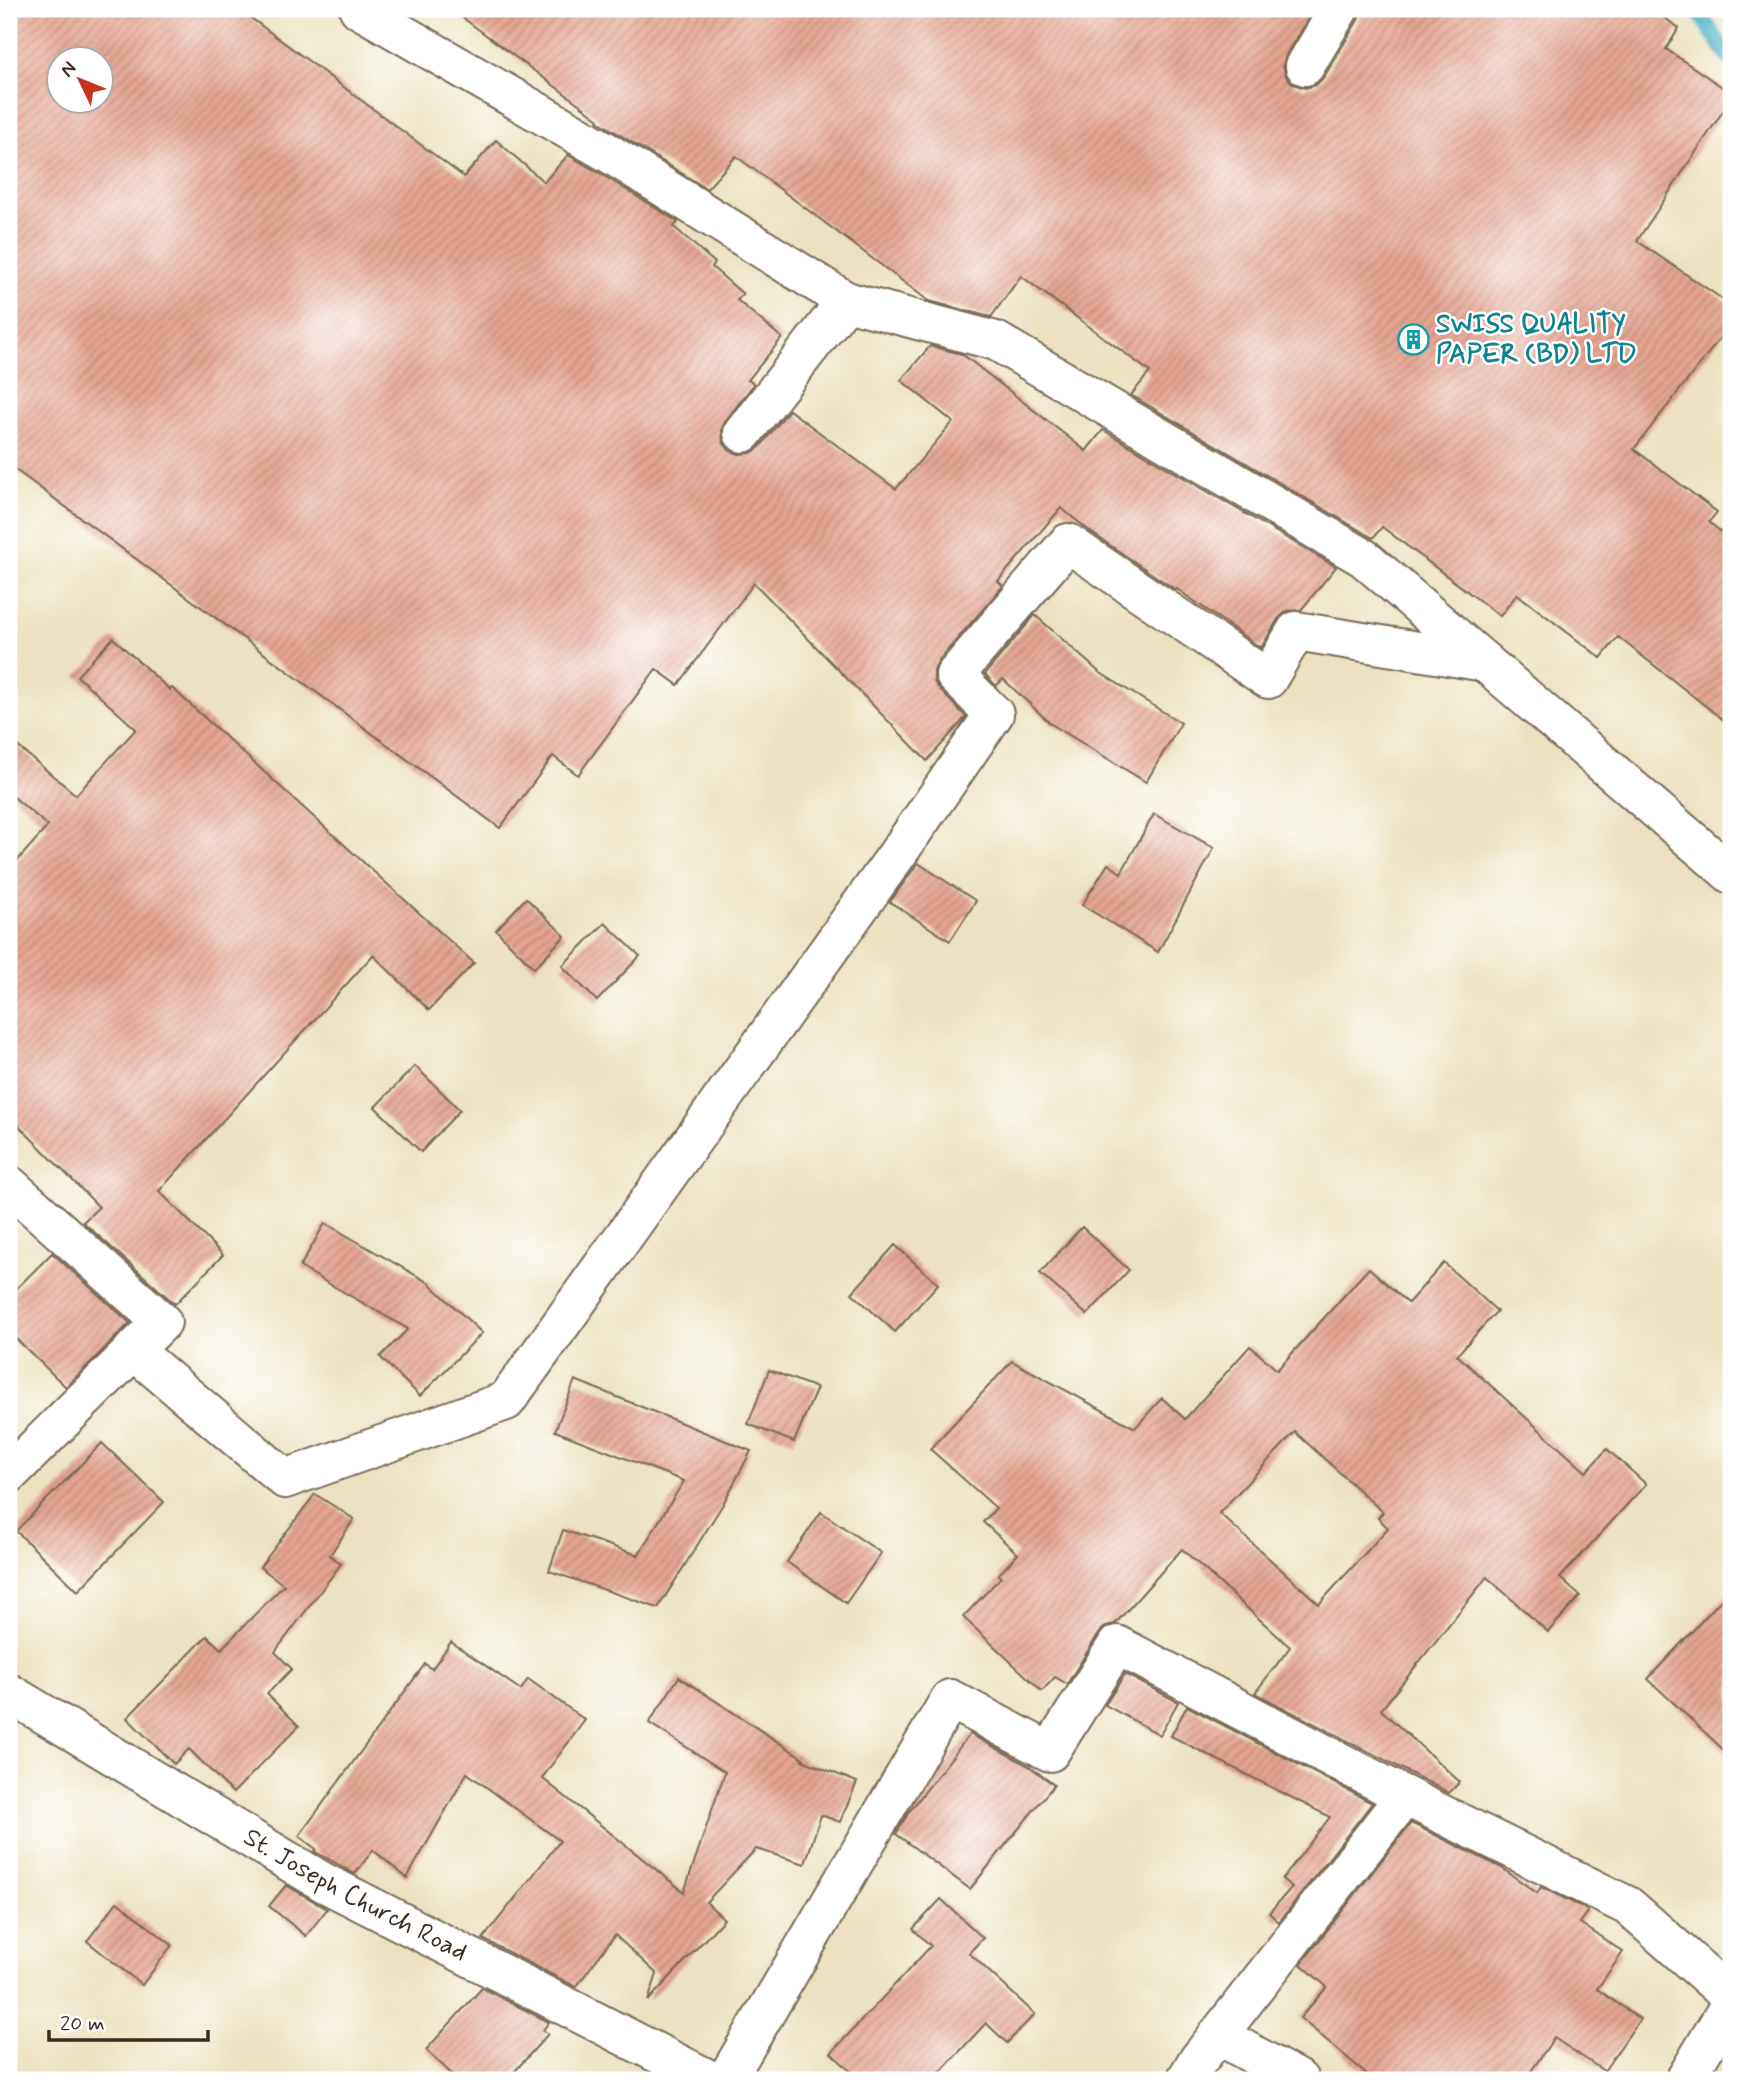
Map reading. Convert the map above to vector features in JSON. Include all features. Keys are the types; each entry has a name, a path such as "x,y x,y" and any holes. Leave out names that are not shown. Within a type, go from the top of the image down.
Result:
{"street":[{"path":"359,9 607,152 846,301 996,341 1364,558 1731,874"},
{"path":"1305,65 1339,9"},
{"path":"743,433 846,301"},
{"path":"132,1350 285,1479 506,1401 897,856 994,714 955,675 1068,543 1268,679 1296,631 1485,662"},
{"path":"9,1185 162,1322 9,1475"},
{"path":"726,2080 950,1699 1049,1752 1117,1645 1405,1796 1628,1906 1731,1997"},
{"name":"St. Joseph Church Road","path":"9,1693 323,1882 710,2080"},
{"path":"1186,2080 1196,2063 1405,1796"},
{"path":"1685,2080 1731,2003"},
{"path":"1219,2035 1299,2080"}],"building":[{"path":"9,9 239,9 464,177 496,140 544,182 568,155 596,171 678,222 674,227 715,263 712,267 743,294 737,300 782,338 748,380 754,384 726,420 722,429 723,442 730,451 739,454 751,453 760,447 789,410 896,489 953,422 901,380 930,346 962,354 1086,451 1103,430 1336,567 1301,610 1287,611 1278,619 1261,648 1092,533 1061,508 998,581 1003,586 938,661 934,682 966,717 927,761 754,583 678,685 656,669 578,775 553,756 500,828 9,465"},
{"name":"SWISS QUALITY PAPER (BD) LTD","path":"451,9 1314,9 1286,55 1283,65 1286,76 1293,84 1305,88 1316,85 1324,77 1358,20 1361,9 1652,9 1679,28 1666,49 1731,93 1731,99 1637,241 1731,305 1731,324 1634,449 1717,512 1709,522 1731,540 1731,726 1618,637 1601,658 1517,594 1500,616 1382,527 1373,538 1131,395 1150,372 1021,276 991,317 929,301 736,156 707,189 598,121 599,119"},
{"path":"1035,615 1099,672 1181,723 1146,782 1051,724 1003,679 996,686 985,674"},
{"path":"113,638 170,690 172,688 474,963 429,1010 373,955 159,1191 223,1255 175,1304 83,1222 99,1207 9,1116 9,870 48,826 9,793 9,739 76,795 136,729 77,676"},
{"path":"1154,814 1214,848 1158,952 1082,905 1108,864 1121,873"},
{"path":"918,863 976,901 950,941 890,902"},
{"path":"526,898 565,936 534,968 496,930"},
{"path":"605,923 640,956 597,1001 562,966"},
{"path":"415,1066 460,1110 421,1152 375,1107"},
{"path":"325,1223 429,1283 482,1333 420,1396 380,1357 408,1329 300,1267"},
{"path":"1082,1227 1129,1270 1087,1315 1040,1273"},
{"path":"895,1245 938,1284 895,1332 852,1293"},
{"path":"52,1253 130,1323 66,1387 9,1332 9,1296"},
{"path":"1444,1263 1497,1311 1457,1355 1586,1472 1607,1449 1646,1484 1560,1578 1580,1596 1548,1632 1487,1577 1381,1710 1460,1782 1449,1793 1255,1693 1290,1647 1182,1549 1115,1624 1106,1626 1099,1633 1067,1684 1055,1677 1042,1691 963,1617 1001,1577 998,1575 1018,1554 983,1522 996,1508 930,1449 1012,1361 1135,1428 1162,1398 1185,1419 1250,1346 1277,1370 1369,1268 1408,1303","holes":["1295,1432 1383,1512 1378,1518 1388,1528 1319,1604 1219,1513"]},
{"path":"769,1370 817,1388 794,1442 748,1424"},
{"path":"575,1380 751,1451 723,1504 658,1608 549,1571 563,1530 638,1555 684,1481 555,1431"},
{"path":"102,1443 164,1502 78,1591 16,1531"},
{"path":"315,1494 354,1519 330,1555 341,1564 275,1652 292,1669 267,1694 299,1726 233,1793 189,1749 174,1764 127,1718 207,1636 221,1649 284,1585 260,1567"},
{"path":"821,1512 881,1553 846,1603 787,1562"},
{"path":"1731,1589 1731,1757 1648,1679"},
{"path":"451,1642 521,1690 528,1679 585,1720 542,1778 684,1892 725,1772 649,1723 679,1677 804,1759 802,1760 857,1782 840,1822 821,1815 805,1864 756,1849 706,1902 724,1919 648,2001 657,1974 615,1935 576,1987 483,1939 560,1841 467,1773 407,1878 373,1850 355,1874 314,1851 316,1849 299,1836 425,1664 432,1669"},
{"path":"1125,1674 1178,1702 1160,1735 1105,1705"},
{"path":"1187,1706 1372,1803 1279,1922 1269,1913 1292,1887 1282,1879 1330,1817 1171,1736"},
{"path":"970,1734 1029,1766 1054,1785 970,1889 896,1834 909,1812"},
{"path":"1411,1823 1502,1868 1537,1893 1541,1887 1584,1908 1588,1912 1580,1923 1623,1952 1597,1989 1640,2019 1604,2071 1554,2038 1525,2080 1374,2080 1300,2018 1327,1987 1301,1964"},
{"path":"286,1885 327,1909 306,1936 269,1906"},
{"path":"941,1899 983,1938 969,1953 1035,2014 1007,2043 986,2023 933,2080 860,2080 831,2053 931,1946 913,1929"},
{"path":"117,1902 172,1945 142,1985 87,1941"},
{"path":"482,1988 549,2022 543,2030 548,2034 507,2080 458,2080 426,2050"}],"waterway":[{"path":"1696,9 1731,60"}],"place":[{"name":"SWISS QUALITY PAPER (BD) LTD","path":"1413,340"}]}
